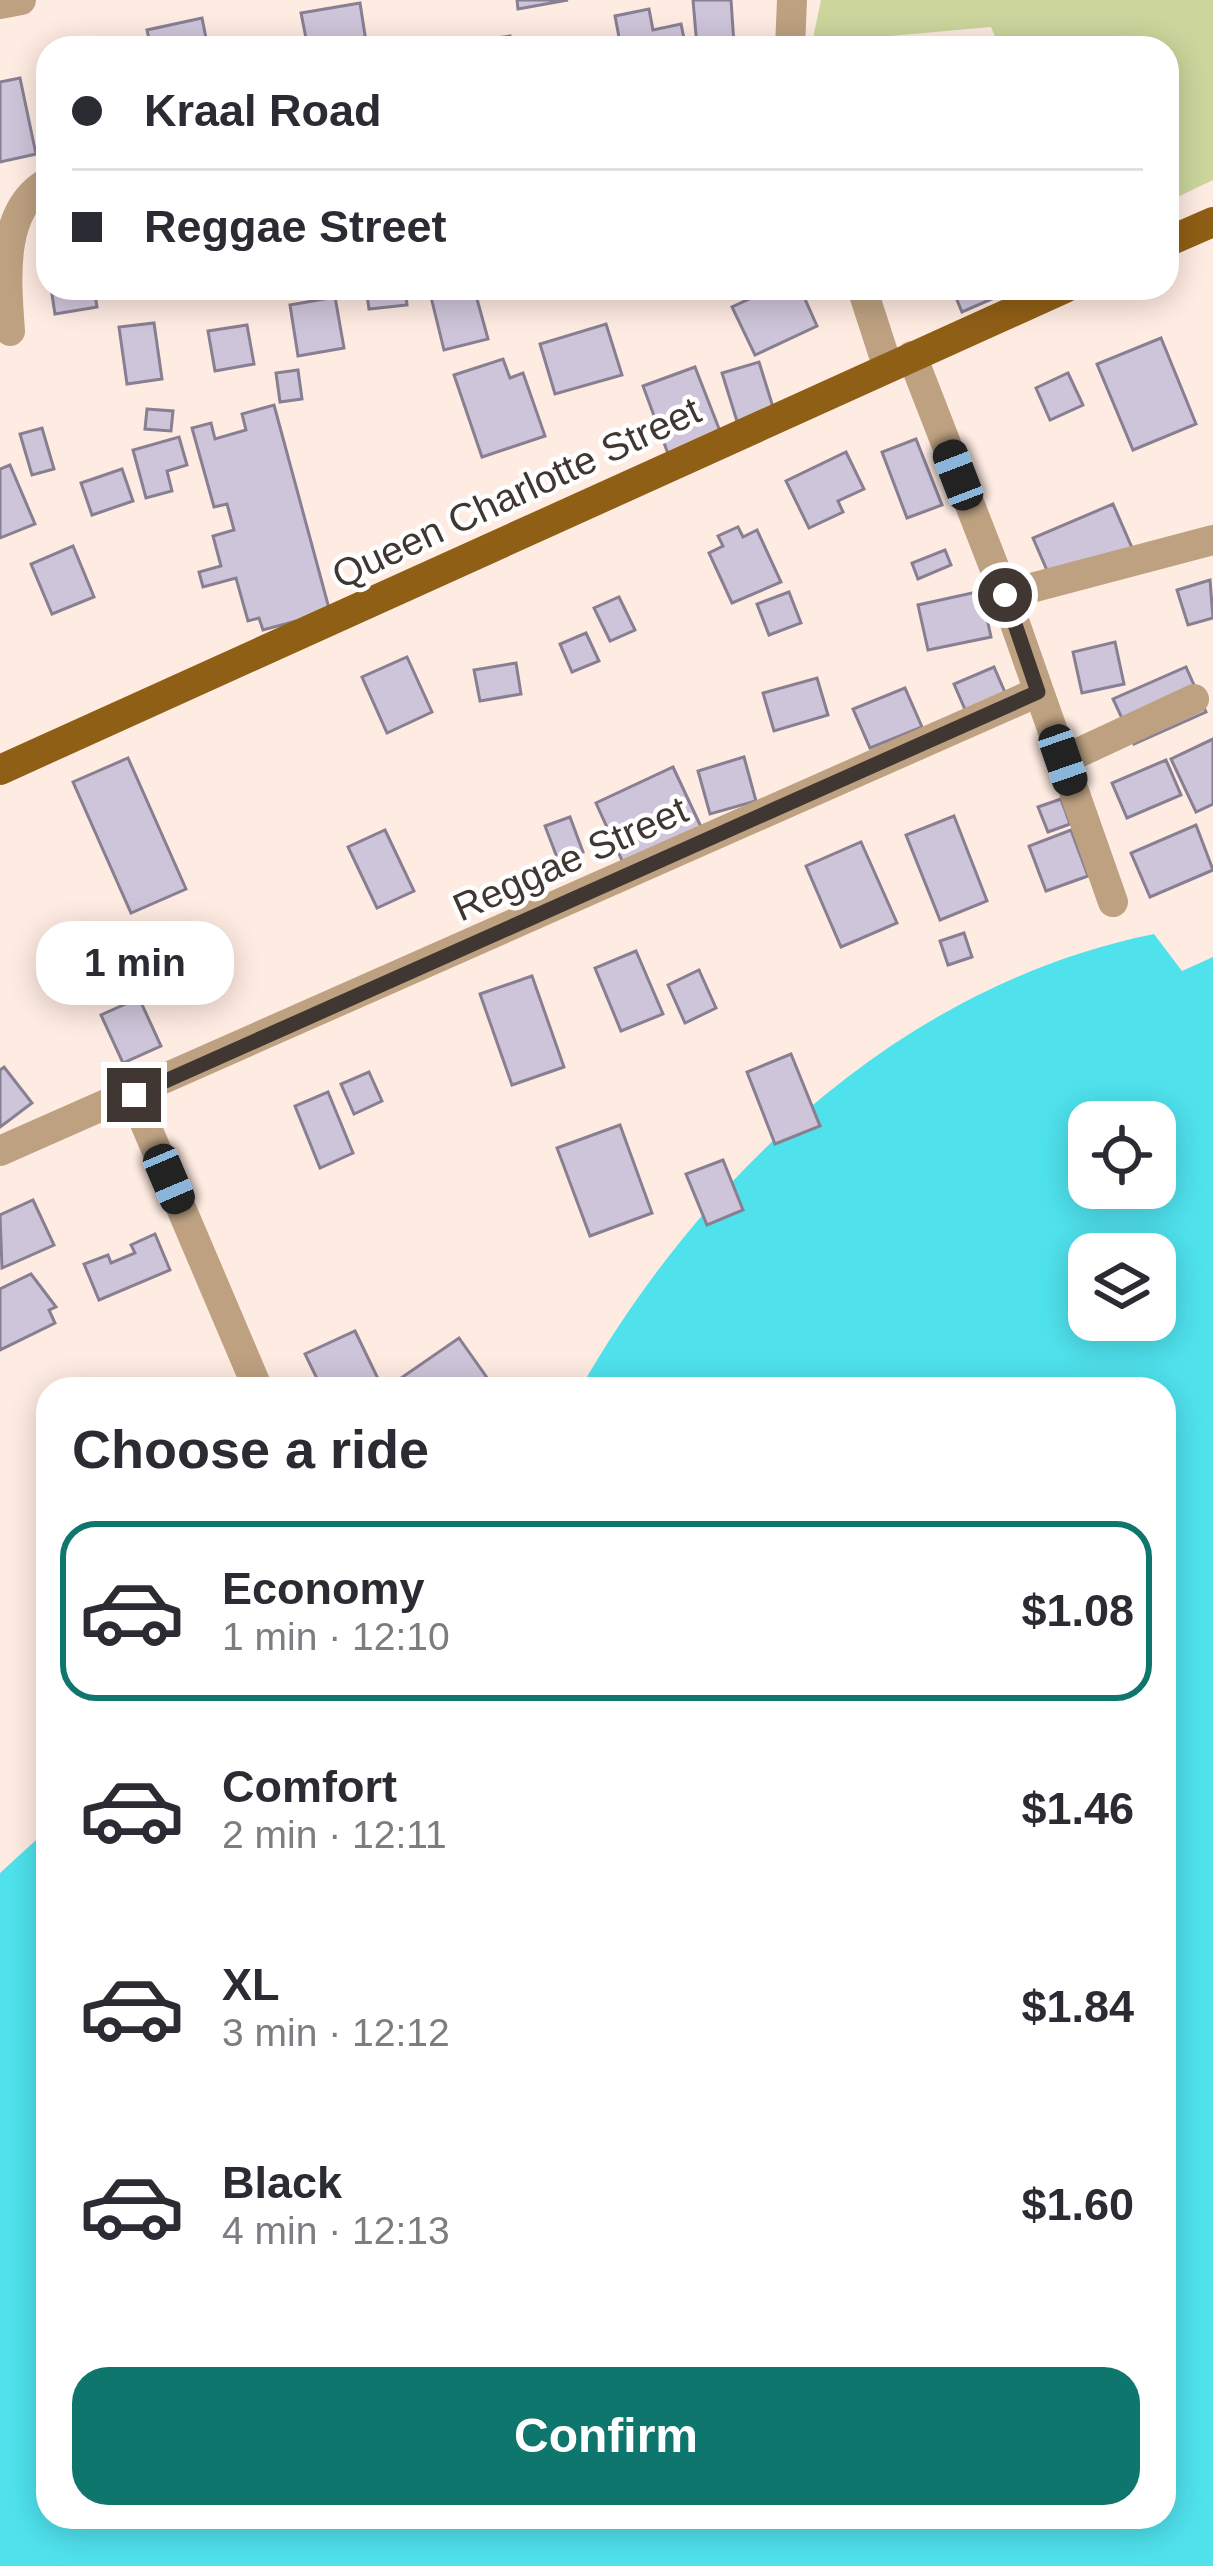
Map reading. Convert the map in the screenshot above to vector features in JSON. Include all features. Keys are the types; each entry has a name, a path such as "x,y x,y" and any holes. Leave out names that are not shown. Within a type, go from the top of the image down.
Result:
{"main road":[{"path":"1179,237 1213,222"},
{"name":"Queen Charlotte Street","path":"0,770 1038,300"}],"street":[{"path":"0,4 21,0"},
{"path":"790,36 792,0"},
{"path":"10,331 6,224 17,202 36,190"},
{"path":"868,300 1005,595 1113,902"},
{"path":"1005,595 1213,540"},
{"name":"Reggae Street","path":"0,1151 1038,692"},
{"path":"1063,760 1194,699"},
{"path":"134,1095 253,1377"}],"green space":[{"path":"821,0 1213,0 1213,180 1179,196 1179,36 995,36 991,27 890,36 813,36"}],"water":[{"path":"1154,934 1182,971 1213,957 1213,2566 0,2566 0,1873 36,1840 36,2529 1176,2529 1176,1377 588,1377 630,1309 750,1163 820,1099 895,1043 977,996 1063,959"}],"building":[{"path":"517,0 568,0 518,9"},
{"path":"693,0 731,0 733,36 696,36"},
{"path":"360,3 365,36 306,36 301,13"},
{"path":"649,9 653,30 681,24 684,36 619,36 615,16"},
{"path":"202,18 206,36 148,36 147,30"},
{"path":"20,78 36,154 0,162 0,82"},
{"path":"53,300 96,300 97,307 55,314"},
{"path":"336,300 344,348 298,356 290,305"},
{"path":"368,300 406,300 407,305 369,309"},
{"path":"432,300 477,300 488,339 444,350"},
{"path":"747,300 805,300 817,326 755,355 732,307"},
{"path":"957,300 990,300 962,312"},
{"path":"154,323 162,379 127,384 119,327"},
{"path":"606,324 622,375 555,394 540,344"},
{"path":"247,325 254,364 215,371 208,331"},
{"path":"1161,338 1196,424 1133,450 1097,364"},
{"path":"503,359 510,378 523,373 545,436 482,457 454,375"},
{"path":"759,362 777,420 740,431 722,373"},
{"path":"695,367 723,439 670,459 643,386"},
{"path":"298,370 302,399 280,402 276,373"},
{"path":"1068,373 1083,405 1050,420 1036,388"},
{"path":"274,405 330,612 263,630 259,618 248,621 236,578 203,587 199,572 221,566 213,536 234,530 227,504 214,507 192,428 211,423 215,439 246,430 242,414"},
{"path":"147,409 173,411 171,431 145,429"},
{"path":"42,428 54,469 32,475 20,434"},
{"path":"179,437 187,465 167,471 172,491 146,498 133,450"},
{"path":"916,439 942,505 907,518 882,452"},
{"path":"846,452 864,489 838,501 843,512 809,528 786,481"},
{"path":"10,465 35,524 0,538 0,469"},
{"path":"122,469 133,501 92,515 81,483"},
{"path":"1113,504 1136,557 1056,591 1033,538"},
{"path":"738,527 743,537 757,530 781,582 732,603 709,553 723,546 718,536"},
{"path":"73,546 94,597 52,614 31,564"},
{"path":"945,550 951,565 918,579 912,563"},
{"path":"1210,580 1213,618 1188,625 1177,590"},
{"path":"981,591 991,637 928,650 918,605"},
{"path":"789,592 801,623 769,635 757,604"},
{"path":"619,597 635,630 610,641 594,608"},
{"path":"586,633 599,661 572,672 560,644"},
{"path":"1115,642 1124,684 1082,693 1073,652"},
{"path":"407,657 432,712 387,733 362,677"},
{"path":"516,663 521,694 480,701 474,670"},
{"path":"994,667 1007,697 967,714 954,684"},
{"path":"1186,667 1206,712 1134,744 1113,699"},
{"path":"817,678 828,715 774,731 763,693"},
{"path":"905,688 922,727 870,748 853,709"},
{"path":"1213,739 1213,804 1196,812 1171,759"},
{"path":"744,757 756,801 710,814 698,771"},
{"path":"128,758 186,889 131,913 73,782"},
{"path":"1166,760 1181,795 1127,818 1112,783"},
{"path":"673,767 703,831 625,867 596,803"},
{"path":"1061,799 1070,824 1048,832 1038,807"},
{"path":"954,816 987,901 940,920 906,835"},
{"path":"570,817 583,852 558,860 545,826"},
{"path":"1196,825 1213,870 1150,897 1131,853"},
{"path":"385,830 414,891 377,908 348,847"},
{"path":"1071,830 1088,876 1046,891 1029,846"},
{"path":"861,842 897,923 841,947 806,866"},
{"path":"964,933 972,957 948,965 940,941"},
{"path":"636,951 663,1014 621,1031 595,968"},
{"path":"699,970 716,1008 685,1023 668,985"},
{"path":"532,976 564,1067 512,1085 480,994"},
{"path":"139,998 161,1046 123,1063 101,1015"},
{"path":"791,1054 820,1126 775,1144 747,1072"},
{"path":"4,1067 32,1103 0,1127 0,1070"},
{"path":"369,1072 382,1101 354,1114 341,1084"},
{"path":"328,1092 353,1153 320,1168 295,1106"},
{"path":"620,1125 652,1213 590,1236 557,1148"},
{"path":"723,1160 743,1210 707,1225 686,1174"},
{"path":"33,1200 54,1245 2,1268 0,1215"},
{"path":"155,1234 170,1270 99,1300 84,1264 108,1255 111,1263 135,1253 131,1245"},
{"path":"31,1274 56,1307 49,1310 55,1323 0,1350 0,1289"},
{"path":"355,1331 377,1377 316,1377 305,1354"},
{"path":"459,1338 487,1377 402,1377"}],"route":[{"path":"134,1095 1038,692 1005,595"}]}
